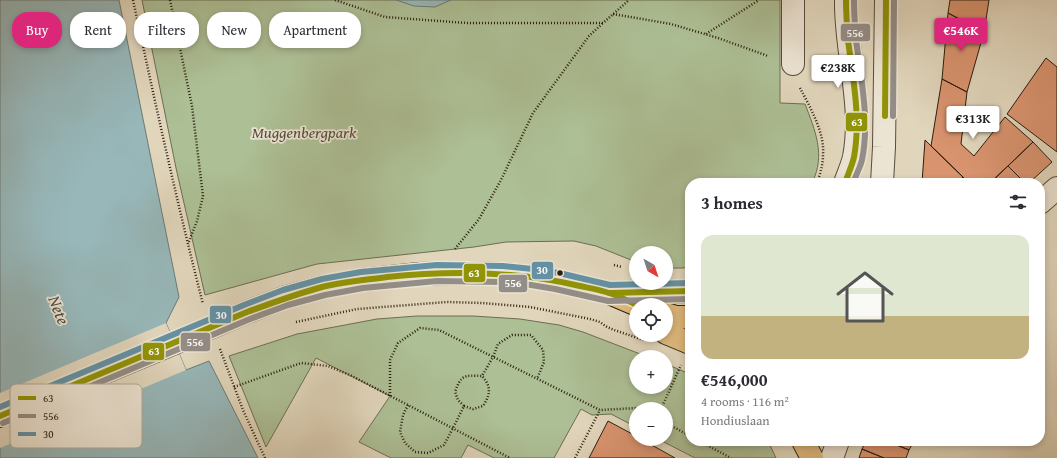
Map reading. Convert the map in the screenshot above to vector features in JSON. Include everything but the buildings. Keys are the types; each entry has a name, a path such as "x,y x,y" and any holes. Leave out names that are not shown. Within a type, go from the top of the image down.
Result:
{"main road":[{"path":"77,384 175,343 216,337 247,312 286,296 362,280 437,273 497,273 558,281 609,293 629,302"},
{"path":"609,293 685,291"},
{"path":"609,293 629,315"},
{"path":"673,316 685,317"},
{"path":"673,340 685,352"},
{"path":"0,416 10,412"},
{"path":"806,446 812,458"},
{"path":"815,446 815,458"}],"street":[{"path":"793,0 793,64"},
{"path":"846,0 846,20 857,113 854,157 847,178"},
{"path":"882,178 885,129 886,0"},
{"path":"1045,199 1057,188"},
{"path":"832,458 836,446"}],"path":[{"path":"133,0 154,99 203,306 243,410 265,458"},
{"path":"170,0 192,106 203,196 197,221 188,245"},
{"path":"335,0 384,17 467,23 603,23"},
{"path":"437,273 479,219 501,180 533,113 589,36 629,0"},
{"path":"706,34 759,0"},
{"path":"613,14 671,24 706,34 793,64 796,81 809,105 823,141 823,156 819,178"},
{"path":"290,323 357,309 447,302 482,303 530,307 590,319 629,335"},
{"path":"390,396 390,360 398,343 420,328 439,330 600,410 629,408"},
{"path":"482,376 493,357 498,344 512,335 531,335 543,350 544,362 537,379"},
{"path":"664,402 685,355"},
{"path":"234,387 301,363 328,366 352,376 510,458"},
{"path":"469,375 482,376 486,380 489,388 489,397 483,406 473,409 464,406 458,400 455,392 459,380 469,375"},
{"path":"408,405 403,415 400,432 405,443 415,452 428,453 444,445 464,406"},
{"path":"574,458 600,410"},
{"path":"673,427 685,433"},
{"path":"708,446 731,458"}],"green space":[{"name":"Muggenbergpark","path":"142,0 780,0 780,103 805,104 818,143 819,153 816,173 814,178 685,178 685,268 673,268 673,246 629,246 629,259 596,246 574,241 506,242 474,247 317,264 205,295 176,168 152,48 199,48 199,12 144,12"},
{"path":"417,316 473,316 520,319 559,325 583,332 630,350 629,394 673,394 673,367 685,372 685,446 770,446 776,458 695,458 672,446 673,446 673,402 629,402 629,423 611,414 592,415 581,409 554,458 494,458 468,445 461,458 391,458 359,442 390,396 316,358 266,447 229,356 297,334 377,319"}],"water":[{"name":"Nete","path":"0,0 119,0 121,12 70,12 70,48 126,48 126,35 179,297 166,323 186,370 209,361 258,458 0,458"},
{"path":"396,0 451,0 435,7 414,6"}],"pier":[{"path":"166,323 186,370 142,388 142,384 21,384"},
{"path":"10,389 10,444 0,448 0,393"}],"transit line":[{"name":"63","path":"846,0 848,40 856,98 857,128 854,157 847,178"},
{"name":"556","path":"854,0 856,40 865,115 862,160 855,178"},
{"name":"63","path":"885,116 886,0"},
{"name":"556","path":"893,116 894,0"},
{"name":"30","path":"55,384 283,290 322,279 361,272 437,265 503,266 559,273 610,285 685,283"},
{"name":"63","path":"76,384 247,312 322,287 338,284 387,277 436,273 484,273 532,277 556,281 606,292 629,302"},
{"name":"556","path":"96,384 250,319 288,305 325,295 363,288 437,281 502,282 555,289 608,301 685,299"},
{"name":"63","path":"609,293 685,291"},
{"name":"30","path":"0,407 10,403"},
{"name":"63","path":"0,416 10,412"},
{"name":"556","path":"3,423 10,420"}]}
